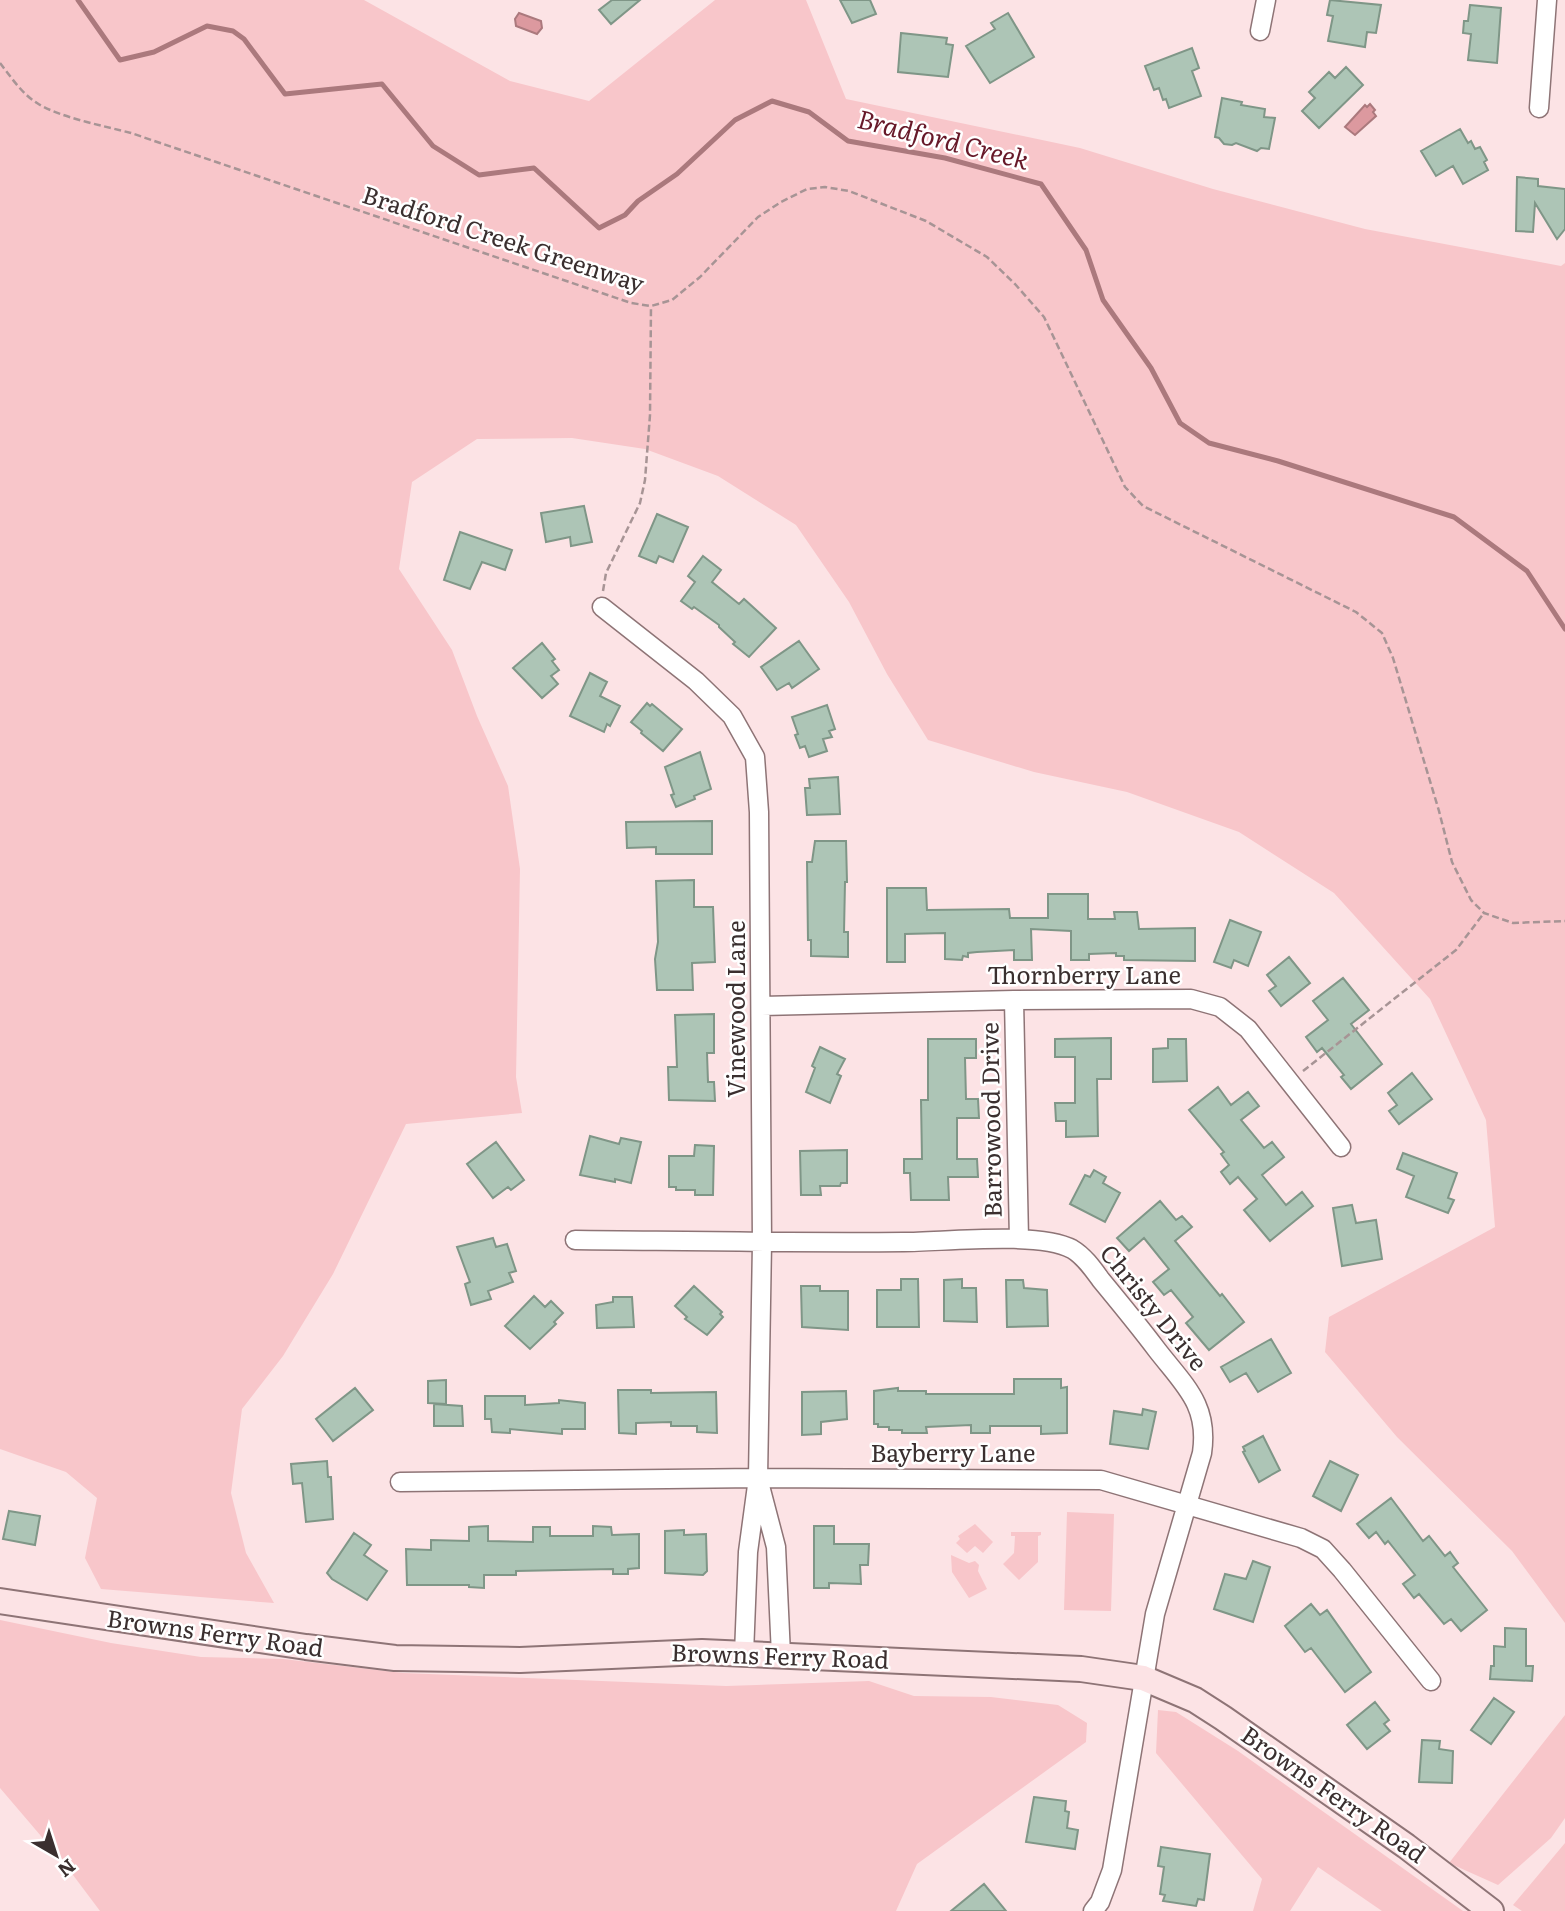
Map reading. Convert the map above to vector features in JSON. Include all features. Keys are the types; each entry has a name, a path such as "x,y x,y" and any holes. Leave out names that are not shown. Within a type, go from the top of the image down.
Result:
{"street":[{"path":"1260,31 1266,0"},
{"path":"1539,108 1547,0"},
{"name":"Vinewood Lane","path":"602,607 714,698 732,716 755,757 759,812 762,1242 758,1478 748,1552 744,1654"},
{"name":"Thornberry Lane","path":"761,1006 1191,999 1220,1007 1248,1029 1341,1147"},
{"name":"Barrowood Drive","path":"1014,1000 1019,1239"},
{"name":"Christy Drive","path":"575,1240 904,1242 1019,1239 1061,1244 1085,1259 1195,1399 1202,1417 1202,1453 1155,1614 1112,1870 1100,1902 1093,1911"},
{"name":"Vinewood Lane","path":"758,1478 776,1547 781,1655"},
{"name":"Bayberry Lane","path":"400,1482 758,1478 1101,1480 1301,1538 1323,1549 1431,1681"},
{"name":"Browns Ferry Road","path":"0,1601 395,1658 520,1660 702,1652 1080,1669 1143,1678 1195,1700 1223,1718 1406,1846 1491,1911"}],"path":[{"name":"Bradford Creek Greenway","path":"0,63 17,85 36,103 49,110 131,134 631,303 651,306 672,300 700,277 758,217 807,189 825,187 849,191 926,222 987,257 1044,317 1125,487 1143,506 1356,612 1382,633 1393,658 1452,862 1471,900 1484,913"},
{"path":"602,607 606,573 640,503 645,481 650,415 651,306"},
{"path":"1289,1082 1456,950 1484,913 1513,923 1565,920"}],"shaded area":[{"path":"0,0 364,0 510,81 589,101 715,0 806,0 846,99 1080,148 1213,189 1365,229 1561,266 1565,263 1565,1623 1512,1551 1397,1437 1325,1352 1329,1317 1495,1227 1486,1120 1430,999 1334,893 1239,832 1127,792 1034,772 928,740 887,674 849,602 796,525 718,476 645,449 572,438 477,439 412,482 399,569 452,650 508,786 520,869 516,1077 522,1113 406,1124 333,1274 283,1356 242,1409 231,1493 246,1553 274,1603 101,1589 85,1558 97,1498 66,1472 0,1449"},
{"path":"519,13 541,21 542,28 537,34 516,26 515,19"},
{"path":"1370,104 1376,116 1355,135 1345,127 1365,105 1367,107"},
{"path":"1067,1512 1114,1514 1111,1611 1064,1610"},
{"path":"975,1524 993,1542 983,1553 975,1546 967,1553 956,1543 960,1539 958,1536"},
{"path":"1011,1532 1041,1532 1038,1536 1038,1562 1019,1580 1003,1564 1014,1553 1015,1536 1011,1536"},
{"path":"951,1555 969,1563 975,1561 979,1565 978,1571 987,1589 969,1598 952,1572"},
{"path":"0,1620 111,1643 201,1657 283,1659 403,1673 726,1686 869,1681 914,1696 991,1697 1058,1705 1087,1723 1086,1742 917,1864 896,1911 100,1911 64,1863 0,1788"},
{"path":"1158,1710 1176,1712 1238,1751 1463,1911 1382,1911 1318,1867 1290,1911 1253,1911 1262,1879 1156,1753"},
{"path":"1565,1715 1565,1818 1551,1838 1498,1885 1449,1863"},
{"path":"1565,1843 1565,1911 1522,1911 1513,1905"}],"building":[{"path":"612,0 640,0 611,24 599,10"},
{"path":"840,0 870,0 876,14 852,23"},
{"path":"1330,0 1381,5 1376,33 1367,32 1365,47 1328,41 1333,16 1327,15"},
{"path":"1470,5 1501,8 1497,63 1468,60 1471,34 1463,33"},
{"path":"1008,13 1034,57 990,83 966,46 995,29 991,23"},
{"path":"901,33 947,38 946,44 953,45 948,77 898,72"},
{"path":"1192,48 1199,68 1192,71 1201,96 1169,108 1159,88 1154,90 1145,66"},
{"path":"1346,67 1363,85 1319,128 1302,111 1315,98 1309,92 1329,72 1335,78"},
{"path":"1222,98 1265,109 1264,117 1275,118 1269,149 1261,148 1257,151 1236,143 1224,144 1215,137"},
{"path":"1460,129 1468,143 1471,141 1475,149 1480,147 1487,160 1484,162 1488,170 1463,184 1453,166 1436,176 1421,151"},
{"path":"1517,177 1538,179 1538,186 1565,189 1565,229 1557,239 1535,203 1533,232 1516,231"},
{"path":"584,506 592,542 571,546 570,537 546,542 541,513"},
{"path":"657,514 688,527 673,562 659,556 656,563 639,556"},
{"path":"460,532 512,550 505,570 482,562 470,589 444,580"},
{"path":"703,556 721,570 712,582 739,604 744,599 776,628 749,657 733,644 735,642 719,625 681,601 695,582 688,576"},
{"path":"799,641 819,669 792,688 789,683 777,690 761,667"},
{"path":"542,643 555,659 552,661 559,670 551,676 558,684 542,698 513,668"},
{"path":"590,673 607,682 600,696 620,706 604,732 570,716"},
{"path":"647,703 650,706 652,704 682,729 663,751 631,722"},
{"path":"827,705 835,729 829,731 832,737 823,739 827,751 809,757 805,746 800,748 792,717"},
{"path":"700,752 711,789 676,807 665,767"},
{"path":"838,777 840,814 807,815 805,788 810,788 809,779"},
{"path":"712,821 712,854 656,854 656,847 627,848 626,822"},
{"path":"815,841 846,841 844,932 848,932 848,957 811,956 811,940 808,940 807,862 812,862"},
{"path":"694,880 694,907 713,907 715,962 692,963 693,990 657,990 656,881"},
{"path":"887,888 926,888 927,910 1009,909 1010,918 1048,918 1048,894 1088,894 1088,919 1115,919 1114,912 1137,912 1139,929 1195,928 1195,961 1124,960 1124,956 1116,956 1116,953 1089,954 1089,960 1071,960 1071,931 1031,929 1032,960 1014,960 1014,950 968,953 968,957 963,956 962,960 945,959 945,933 905,934 905,962 887,962"},
{"path":"1230,920 1261,932 1248,966 1234,960 1231,968 1214,962"},
{"path":"1289,957 1310,983 1281,1006 1269,991 1276,986 1267,975"},
{"path":"1343,978 1369,1010 1351,1024 1382,1064 1351,1089 1341,1077 1344,1075 1322,1048 1317,1052 1306,1037 1328,1020 1313,1001"},
{"path":"714,1014 714,1053 707,1053 708,1082 714,1082 715,1101 669,1100 668,1067 677,1067 675,1015"},
{"path":"1111,1038 1111,1079 1097,1079 1098,1136 1066,1137 1066,1121 1056,1121 1055,1103 1075,1103 1075,1057 1055,1057 1055,1039"},
{"path":"928,1039 976,1039 976,1058 965,1058 966,1099 978,1099 979,1118 957,1118 957,1159 977,1159 978,1177 948,1177 949,1200 911,1200 910,1173 904,1173 904,1159 922,1159 921,1100 928,1100"},
{"path":"1168,1039 1186,1039 1187,1081 1153,1082 1153,1049 1168,1048"},
{"path":"820,1047 845,1059 837,1074 841,1076 830,1103 806,1092"},
{"path":"1412,1073 1432,1099 1399,1124 1389,1111 1397,1105 1388,1093"},
{"path":"1218,1087 1231,1105 1248,1092 1259,1106 1241,1120 1264,1148 1272,1142 1284,1157 1262,1175 1286,1205 1302,1192 1313,1206 1270,1241 1244,1210 1257,1199 1238,1177 1230,1184 1221,1172 1229,1165 1221,1154 1224,1152 1189,1110"},
{"path":"590,1136 619,1144 621,1138 641,1142 631,1183 580,1175"},
{"path":"496,1142 524,1180 511,1190 508,1187 493,1198 467,1164"},
{"path":"695,1145 714,1146 713,1195 695,1195 695,1190 676,1190 676,1187 669,1187 669,1156 694,1156"},
{"path":"847,1150 847,1183 841,1183 840,1186 820,1186 821,1195 801,1195 800,1151"},
{"path":"1403,1153 1457,1173 1448,1198 1454,1200 1448,1213 1406,1197 1414,1176 1397,1169"},
{"path":"1094,1170 1106,1177 1103,1183 1120,1193 1105,1222 1070,1204 1085,1175 1090,1177"},
{"path":"1160,1201 1176,1220 1182,1216 1192,1227 1175,1241 1244,1322 1209,1350 1186,1323 1193,1317 1171,1290 1164,1295 1153,1282 1169,1269 1144,1238 1129,1251 1117,1238"},
{"path":"1352,1205 1356,1223 1376,1220 1382,1259 1342,1266 1333,1208"},
{"path":"493,1238 496,1247 507,1244 516,1271 509,1273 513,1282 488,1291 491,1299 471,1305 465,1284 470,1282 457,1247"},
{"path":"901,1279 918,1279 919,1327 877,1327 877,1290 901,1290"},
{"path":"962,1279 962,1288 976,1288 977,1322 944,1321 944,1280"},
{"path":"1006,1280 1023,1280 1024,1288 1047,1290 1048,1326 1007,1327"},
{"path":"694,1286 722,1312 720,1314 723,1317 707,1335 685,1319 687,1317 675,1306"},
{"path":"801,1286 820,1286 820,1291 848,1291 848,1330 802,1327"},
{"path":"534,1296 545,1307 551,1301 563,1313 554,1322 556,1324 530,1349 505,1326"},
{"path":"613,1297 632,1297 634,1327 597,1328 596,1305 613,1302"},
{"path":"1271,1339 1291,1373 1258,1392 1246,1373 1230,1382 1221,1367"},
{"path":"1014,1379 1061,1379 1061,1388 1067,1387 1067,1433 1041,1434 1041,1426 990,1426 990,1433 971,1433 971,1425 926,1427 927,1433 902,1433 902,1430 889,1430 889,1427 878,1427 878,1424 874,1424 874,1391 898,1388 898,1391 926,1391 926,1394 1014,1394"},
{"path":"446,1380 446,1404 428,1403 428,1381"},
{"path":"355,1388 373,1410 333,1441 316,1419"},
{"path":"618,1390 651,1390 651,1393 716,1392 717,1433 697,1432 697,1426 671,1426 671,1422 636,1423 636,1434 619,1433"},
{"path":"846,1391 847,1419 821,1422 821,1434 802,1435 802,1392"},
{"path":"485,1396 525,1396 525,1405 559,1403 559,1400 585,1403 585,1429 562,1429 562,1434 510,1429 510,1433 492,1432 491,1419 485,1419"},
{"path":"434,1404 462,1406 463,1426 434,1426"},
{"path":"1143,1409 1156,1412 1148,1449 1110,1444 1114,1411 1142,1415"},
{"path":"1263,1436 1280,1470 1259,1482 1243,1447"},
{"path":"327,1461 328,1477 331,1477 333,1519 306,1522 302,1483 293,1484 291,1464"},
{"path":"1330,1461 1358,1475 1341,1511 1313,1496"},
{"path":"1391,1498 1423,1541 1429,1536 1445,1556 1450,1552 1458,1563 1453,1567 1487,1610 1461,1631 1451,1619 1444,1624 1419,1594 1414,1598 1403,1584 1415,1575 1388,1541 1385,1544 1376,1532 1369,1538 1357,1524"},
{"path":"9,1511 40,1516 35,1545 3,1539"},
{"path":"488,1526 488,1541 533,1542 533,1527 550,1527 550,1536 593,1536 593,1526 611,1527 612,1535 639,1534 639,1568 628,1569 628,1574 613,1574 613,1569 516,1571 516,1575 484,1575 484,1588 469,1585 407,1585 406,1549 431,1550 431,1540 469,1541 469,1527"},
{"path":"814,1526 834,1526 834,1544 869,1544 868,1565 860,1565 861,1584 829,1583 829,1588 814,1588"},
{"path":"684,1530 684,1535 706,1534 707,1571 703,1575 665,1573 665,1531"},
{"path":"354,1533 371,1545 364,1555 387,1571 367,1600 332,1579 327,1573"},
{"path":"1253,1561 1270,1567 1253,1622 1214,1609 1225,1574 1246,1579"},
{"path":"1311,1604 1320,1615 1327,1610 1371,1672 1345,1692 1311,1648 1305,1652 1285,1626"},
{"path":"1505,1628 1526,1629 1526,1666 1533,1666 1532,1681 1490,1679 1491,1666 1494,1666 1494,1646 1505,1647"},
{"path":"1494,1698 1514,1712 1491,1744 1471,1730"},
{"path":"1375,1702 1389,1720 1384,1724 1390,1731 1367,1749 1347,1725"},
{"path":"1422,1740 1440,1741 1439,1749 1453,1751 1452,1783 1419,1782"},
{"path":"1034,1797 1066,1801 1065,1811 1069,1812 1067,1828 1078,1830 1075,1849 1026,1842"},
{"path":"1161,1847 1210,1854 1204,1900 1198,1899 1196,1906 1163,1901 1165,1895 1160,1894 1164,1867 1158,1866"},
{"path":"984,1884 1006,1911 951,1911"}],"waterway":[{"name":"Bradford Creek","path":"78,0 120,60 154,52 207,26 233,31 244,39 285,94 382,84 433,146 479,175 534,168 599,228 625,215 638,201 677,174 735,120 772,101 809,112 848,141 945,158 1041,184 1086,250 1103,300 1151,368 1180,423 1209,443 1278,461 1454,517 1527,571 1565,629"}]}
